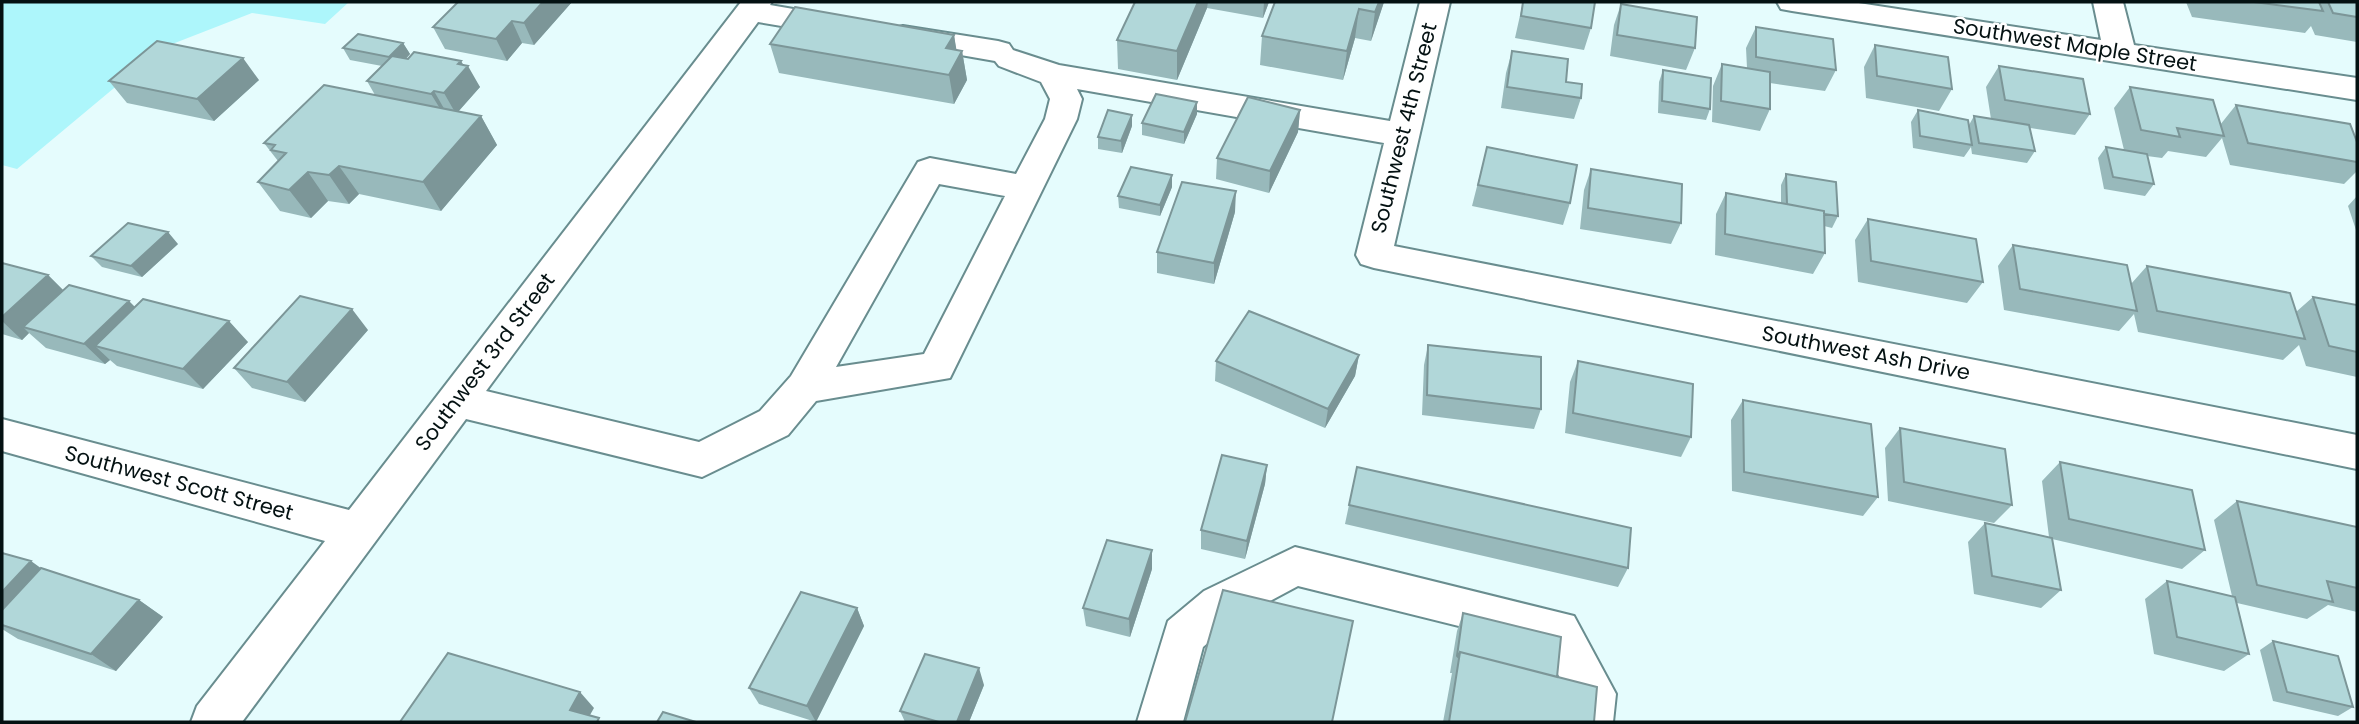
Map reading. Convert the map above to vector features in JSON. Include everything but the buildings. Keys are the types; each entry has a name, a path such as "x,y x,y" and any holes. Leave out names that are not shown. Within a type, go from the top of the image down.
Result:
{"street":[{"name":"Southwest 4th Street","path":"1374,255 1435,2"},
{"name":"Southwest Maple Street","path":"1792,2 2357,89"},
{"path":"2108,2 2120,52"},
{"path":"754,6 1004,55 1054,75 1402,135"},
{"name":"Southwest 3rd Street","path":"214,722 754,6"},
{"path":"806,387 936,367 1060,119 1066,99 1054,75"},
{"path":"455,400 702,460 774,423 806,387 930,170 1026,188"},
{"name":"Southwest Ash Drive","path":"1374,255 2357,452"},
{"name":"Southwest Scott Street","path":"2,435 357,531"},
{"path":"1160,722 1184,636 1220,605 1295,566 1558,630 1591,708"}],"shaded area":[{"path":"2,2 349,2 325,24 252,13 162,48 17,169 2,165"}]}
